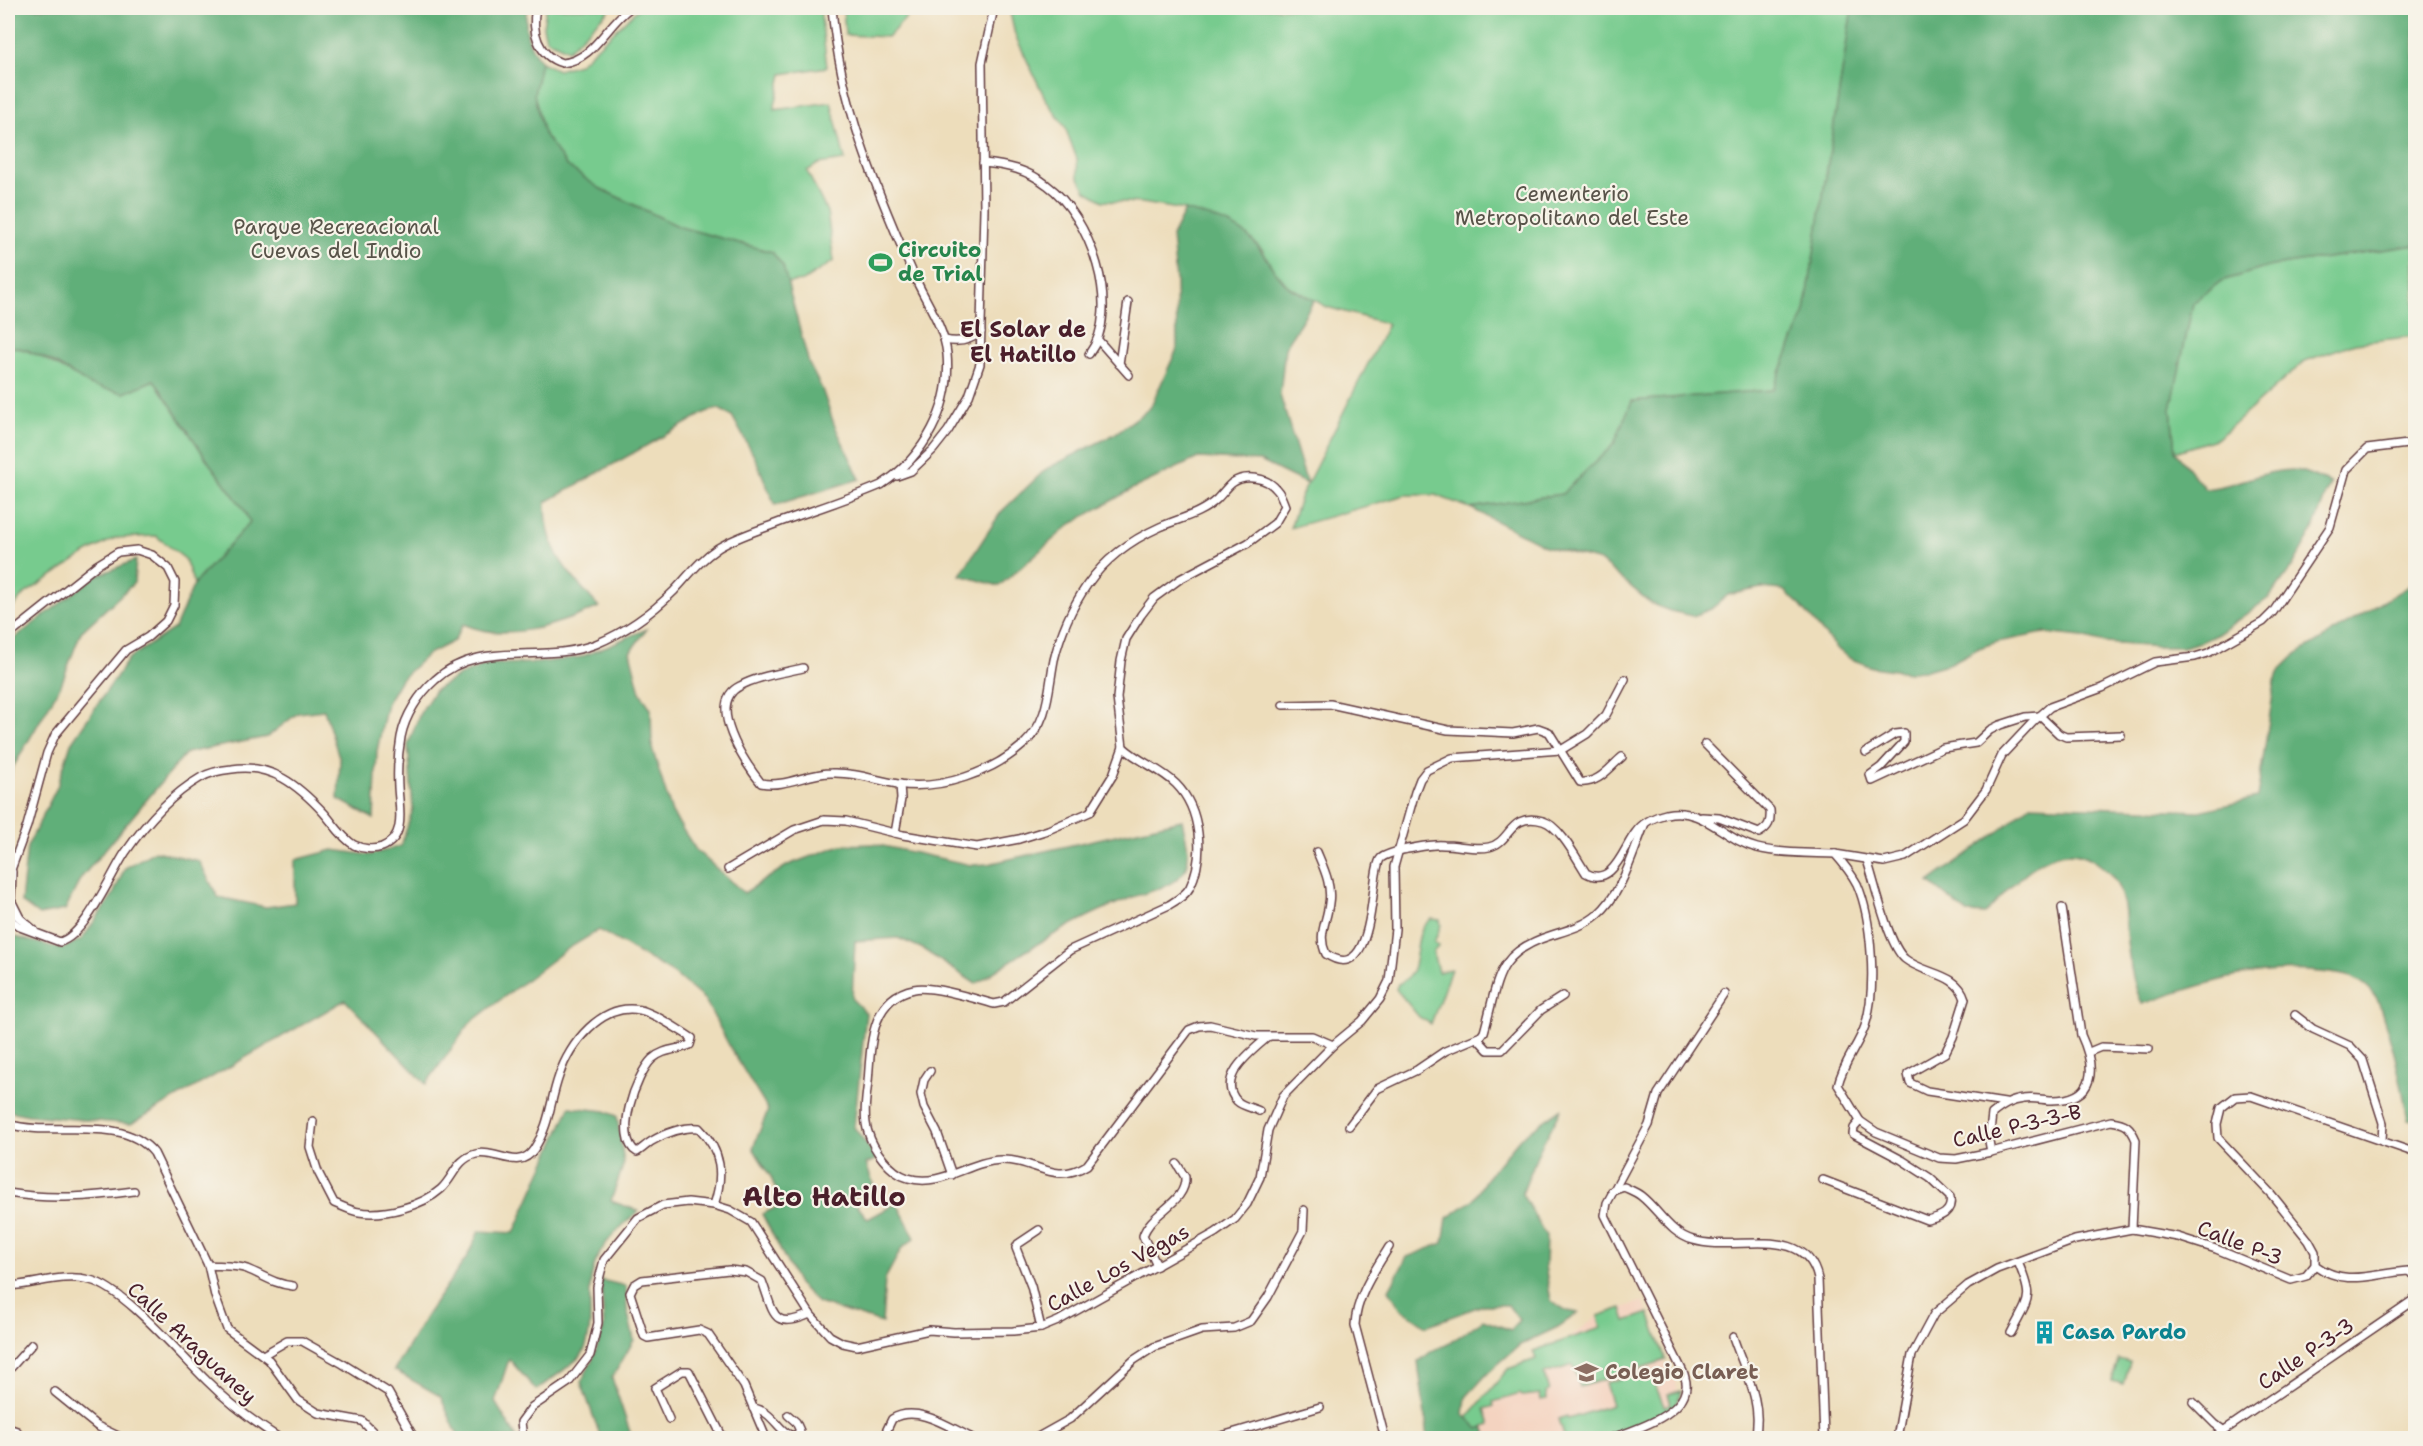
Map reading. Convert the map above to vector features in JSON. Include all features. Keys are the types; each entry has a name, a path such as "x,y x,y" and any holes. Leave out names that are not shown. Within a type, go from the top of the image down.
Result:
{"street":[{"path":"536,8 535,29 539,45 549,57 562,63 577,60 585,55 616,20 630,8"},
{"path":"832,8 842,79 862,153 912,272 945,340 946,385 939,414 925,442 892,478"},
{"path":"8,908 12,920 35,932 60,942 73,936 148,822 184,788 215,771 256,768 279,775 290,781 310,799 356,846 367,849 386,845 396,833 401,818 398,766 403,729 422,693 443,673 461,662 481,656 556,654 604,641 629,627 655,608 698,564 726,544 857,496 911,471 933,450 960,411 980,364 984,209 982,63 994,8"},
{"path":"983,163 1004,165 1027,172 1049,185 1084,227 1095,254 1100,279 1102,312 1099,341 1089,354"},
{"path":"1119,364 1128,302"},
{"path":"945,340 963,341 981,332"},
{"path":"1099,341 1129,375"},
{"path":"1702,817 1733,840 1759,849 1835,854 1884,862 1905,857 1964,819 1986,790 2002,755 2050,707 2102,688 2155,662 2208,653 2263,622 2273,612 2330,527 2346,470 2367,449 2415,443"},
{"path":"728,869 794,830 824,820 846,821 895,833 977,848 1019,840 1090,812 1117,768 1123,747 1117,698 1120,661 1126,639 1154,598 1180,579 1248,543 1275,523 1285,506 1278,490 1264,480 1244,477 1232,483 1210,506 1190,518 1161,526 1127,544 1105,563 1086,586 1071,614 1054,659 1048,702 1038,728 1023,744 975,775 924,786 900,784 849,772 817,773 775,786 761,783 751,771 731,734 725,712 728,697 738,686 802,668"},
{"path":"8,636 96,565 118,552 136,550 152,555 168,568 175,582 174,605 166,621 118,659 56,735 47,753 27,826 8,878"},
{"path":"1561,750 1587,734 1606,716 1625,680"},
{"path":"1283,705 1330,704 1448,730 1513,733 1538,728 1549,732 1580,782 1589,783 1598,780 1622,757"},
{"path":"1866,752 1895,734 1904,733 1904,742 1881,767 1870,775 1872,781 1943,748 1976,743 1990,730 2025,717 2040,716 2059,734 2066,736 2121,735"},
{"path":"1317,852 1330,892 1322,930 1322,946 1326,954 1340,960 1348,958 1357,952 1367,932 1377,866 1381,859 1400,851 1432,845 1488,848 1497,844 1513,825 1529,819 1546,822 1558,830 1586,873 1593,877 1613,870 1635,832 1646,822 1659,816 1682,811 1702,817 1719,818 1759,833 1768,827 1771,819 1770,810 1705,744"},
{"path":"1123,747 1138,760 1174,782 1188,798 1199,842 1197,865 1190,889 1169,905 1070,950 1004,1002 994,1004 931,990 915,989 894,996 883,1009 873,1032 866,1098 867,1130 875,1148 885,1162 907,1178 929,1180 952,1175 994,1160 1007,1160 1062,1174 1074,1173 1087,1165 1190,1030 1210,1025 1268,1037 1312,1036 1333,1045"},
{"name":"Calle Los Vegas","path":"523,1438 521,1422 532,1407 569,1382 590,1355 597,1323 597,1287 604,1260 638,1218 663,1205 688,1202 714,1204 751,1222 810,1314 830,1336 843,1343 857,1346 929,1330 1013,1331 1041,1328 1058,1322 1215,1233 1235,1219 1260,1178 1268,1130 1283,1096 1333,1045 1362,1021 1380,999 1389,981 1395,929 1394,867 1414,792 1427,770 1452,758 1561,750"},
{"path":"895,833 901,799 900,784"},
{"path":"1349,1126 1377,1089 1417,1070 1445,1051 1477,1038 1484,1032 1503,967 1509,957 1521,947 1582,925 1608,904 1646,822"},
{"name":"Calle P-3-3-B","path":"1835,854 1856,882 1861,896 1872,954 1872,983 1865,1025 1840,1076 1838,1085 1860,1121 1876,1132 1939,1158 1956,1159 2111,1121 2123,1123 2130,1127 2136,1140 2132,1229"},
{"path":"1867,860 1899,953 1907,961 1935,972 1958,985 1965,999 1953,1037 1945,1053 1908,1074 1910,1083 1927,1092 2006,1103 2025,1098 2067,1099 2086,1088 2092,1075 2089,1052 2081,1035 2062,908"},
{"path":"12,869 12,920"},
{"path":"1612,1438 1670,1412 1681,1401 1686,1388 1684,1374 1605,1215 1606,1203 1650,1125 1658,1094 1724,994"},
{"path":"1477,1038 1488,1050 1502,1050 1541,1010 1563,996"},
{"path":"313,1121 310,1147 318,1172 334,1203 359,1212 386,1212 420,1202 442,1188 460,1162 475,1154 521,1160 527,1157 534,1150 551,1115 558,1077 566,1058 586,1030 619,1009 642,1010 692,1038 692,1042 679,1049 667,1050 650,1060 634,1091 625,1123 628,1142 637,1152 652,1141 682,1129 699,1128 713,1145 722,1173 714,1204"},
{"path":"2295,1015 2313,1029 2350,1046 2363,1059 2383,1123 2382,1140"},
{"path":"1259,1111 1238,1102 1231,1090 1232,1077 1242,1059 1268,1037"},
{"path":"2089,1052 2101,1047 2149,1049"},
{"path":"930,1071 924,1080 922,1101 937,1132 952,1175"},
{"name":"Calle P-3","path":"1897,1438 1912,1355 1934,1314 1968,1286 1997,1269 2075,1240 2132,1229 2178,1237 2216,1249 2291,1280 2306,1276 2315,1265 2315,1252 2309,1241 2272,1195 2218,1138 2217,1124 2221,1108 2235,1097 2251,1096 2415,1153"},
{"path":"1991,1152 1989,1141 1992,1114 2006,1103"},
{"path":"1822,1180 1927,1220 1942,1216 1949,1209 1950,1197 1930,1178 1853,1134 1854,1128 1860,1121"},
{"path":"8,1124 24,1128 110,1130 142,1140 154,1153 208,1265 215,1296 227,1329 270,1360 298,1400 318,1413 362,1421 379,1438"},
{"path":"1157,1266 1143,1236 1149,1222 1183,1191 1186,1185 1185,1176 1177,1164"},
{"path":"1612,1191 1624,1187 1640,1195 1666,1224 1692,1240 1716,1244 1780,1244 1794,1247 1808,1256 1815,1266 1818,1279 1824,1438"},
{"path":"8,1193 40,1198 92,1196 134,1191"},
{"path":"1036,1438 1070,1419 1134,1360 1154,1347 1202,1330 1234,1328 1251,1321 1268,1297 1303,1231 1304,1210"},
{"path":"1039,1230 1018,1244 1016,1248 1031,1286 1041,1328"},
{"path":"1386,1438 1355,1325 1368,1281 1389,1247"},
{"path":"2011,1333 2029,1299 2028,1286 2018,1262"},
{"path":"208,1265 246,1269 276,1284 293,1286"},
{"path":"2315,1265 2328,1275 2347,1279 2408,1271 2415,1276"},
{"path":"766,1438 736,1374 708,1334 699,1330 648,1338 644,1336 630,1293 634,1285 642,1280 729,1270 746,1272 762,1281 774,1314 781,1320 793,1322 810,1314"},
{"name":"Calle Araguaney","path":"8,1286 52,1278 73,1277 92,1280 134,1308 208,1383 253,1421 279,1438"},
{"name":"Calle P-3-3","path":"2213,1438 2412,1302 2415,1296"},
{"path":"1733,1337 1757,1407 1758,1428 1755,1438"},
{"path":"262,1355 280,1344 302,1341 388,1392 414,1438"},
{"path":"8,1371 32,1344"},
{"path":"669,1419 655,1388 682,1371 689,1371 723,1438"},
{"path":"55,1392 97,1426 122,1438"},
{"path":"2193,1402 2223,1430"},
{"path":"1215,1438 1320,1407"},
{"path":"753,1408 766,1412 786,1433 795,1436 800,1431 799,1426 788,1415"},
{"path":"883,1438 892,1419 907,1414 926,1416 972,1438"},
{"path":"8,1428 17,1431"}],"shaded area":[{"name":"Colegio Claret","path":"1643,1301 1669,1375 1673,1374 1678,1391 1681,1391 1676,1407 1605,1438 1488,1438 1484,1427 1479,1429 1467,1418 1508,1369 1536,1359 1533,1351 1566,1340 1598,1316"}],"green space":[{"name":"Parque Recreacional Cuevas del Indio","path":"8,8 527,8 528,36 532,49 541,62 534,94 539,115 544,134 566,165 599,188 680,227 772,252 783,266 809,364 860,479 775,505 755,458 732,416 719,409 706,412 546,502 550,535 560,560 599,607 549,625 514,632 497,632 463,624 454,641 428,654 401,679 387,703 377,751 374,819 338,799 340,760 324,710 298,713 267,737 186,753 81,878 65,910 39,915 21,902 27,847 57,787 71,743 129,658 175,628 194,584 250,522 243,508 210,464 154,380 124,393 92,386 51,361 27,350 14,347 8,349"},
{"path":"546,8 611,8 568,50 546,39 543,27"},
{"path":"639,8 820,8 827,67 782,74 774,110 831,102 845,160 818,164 807,171 827,212 834,261 803,281 787,283 783,266 772,252 680,227 599,188 566,165 544,134 539,115 534,94 541,62 558,70 579,64"},
{"path":"843,8 915,8 888,37 845,35"},
{"name":"Cementerio Metropolitano del Este","path":"1009,8 1852,8 1805,312 1773,390 1632,401 1614,444 1562,494 1470,508 1435,495 1405,495 1290,528 1300,498 1388,324 1327,307 1288,286 1272,267 1263,251 1247,235 1229,224 1185,210 1142,203 1103,201 1086,191 1078,176 1077,159 1065,127 1045,98 1015,35"},
{"path":"1852,8 2415,8 2415,245 2272,266 2221,281 2193,303 2171,409 2175,452 2205,489 2283,470 2303,472 2330,483 2312,532 2292,567 2270,597 2218,634 2182,647 2160,647 2105,643 2082,637 2044,633 1997,642 1979,648 1951,663 1923,671 1908,672 1872,667 1849,658 1835,647 1800,605 1783,590 1761,588 1728,595 1711,609 1693,616 1670,611 1652,604 1600,561 1545,546 1470,508 1562,494 1614,444 1632,401 1773,390 1805,312"},
{"path":"1185,210 1218,220 1242,232 1260,249 1283,282 1314,300 1285,348 1280,395 1307,484 1260,461 1198,458 1132,489 1071,524 999,586 960,575 1001,512 1046,469 1113,435 1150,408 1177,349 1176,281 1172,236"},
{"path":"2415,245 2415,336 2355,343 2305,361 2218,438 2175,452 2171,409 2193,303 2221,281 2272,266"},
{"path":"14,347 36,355 83,379 124,393 154,380 210,464 243,508 250,522 194,584 185,559 156,536 115,538 85,554 23,595 8,614 8,349"},
{"path":"136,560 134,583 81,632 61,685 12,769 8,791 8,643 96,576"},
{"path":"2415,582 2415,1122 2408,1120 2396,1059 2379,1003 2371,990 2358,980 2328,973 2273,971 2208,983 2142,1004 2131,970 2125,910 2121,895 2114,879 2096,862 2080,854 2064,853 2049,857 2021,877 1985,914 1967,913 1929,882 2002,829 2030,805 2200,811 2257,798 2275,681 2279,671 2294,656"},
{"path":"647,629 630,652 640,692 651,709 652,748 672,813 696,850 744,893 788,865 841,845 874,844 971,865 988,864 1182,820 1188,858 1185,870 1175,881 1108,907 1068,926 976,984 921,948 898,938 855,941 852,999 866,1013 854,1127 877,1159 866,1164 873,1184 851,1198 868,1219 897,1203 915,1238 902,1248 885,1279 882,1323 818,1303 798,1284 762,1214 781,1205 771,1177 753,1148 768,1110 705,1000 673,973 599,930 564,951 470,1023 426,1084 345,1000 131,1124 8,1111 8,935 62,949 82,939 113,895 125,868 155,851 199,861 218,897 266,907 295,903 295,860 333,850 370,855 401,846 413,809 408,745 420,713 435,690 460,675 487,664 537,663 581,657"},
{"path":"1431,919 1440,920 1441,925 1434,943 1439,946 1433,952 1438,972 1451,969 1431,1024 1419,1017 1396,989 1398,984 1412,971 1420,935 1424,926"},
{"path":"570,1107 605,1111 617,1116 624,1163 611,1201 639,1211 612,1236 594,1265 591,1277 588,1338 580,1357 536,1390 509,1359 495,1402 517,1438 459,1438 440,1396 394,1370 427,1314 467,1257 479,1231 514,1233"},
{"path":"1562,1108 1539,1151 1522,1194 1546,1236 1545,1266 1551,1301 1567,1311 1578,1313 1558,1327 1520,1345 1489,1372 1466,1397 1464,1415 1479,1429 1484,1427 1488,1438 1428,1438 1418,1362 1483,1320 1511,1330 1519,1320 1508,1305 1483,1305 1426,1326 1400,1308 1389,1290 1407,1257 1443,1243 1447,1218 1474,1199 1486,1179 1520,1138"},
{"path":"601,1280 626,1286 627,1309 634,1340 612,1378 632,1438 601,1438 581,1382 592,1361 604,1328"},
{"path":"1622,1308 1626,1321 1649,1313 1666,1360 1580,1387 1573,1365 1544,1374 1549,1391 1546,1392 1547,1399 1541,1400 1540,1394 1522,1396 1520,1394 1493,1402 1494,1406 1485,1409 1490,1425 1479,1429 1467,1418 1508,1369 1536,1359 1533,1351 1601,1328 1598,1316"},
{"path":"2118,1359 2130,1362 2124,1384 2112,1381"},
{"path":"1649,1370 1664,1406 1671,1404 1668,1394 1681,1391 1676,1407 1605,1438 1564,1438 1558,1419 1567,1416 1568,1419 1612,1405 1605,1383"}],"place":[{"name":"Circuito de Trial","path":"880,262"},
{"name":"Casa Pardo","path":"2044,1332"},
{"name":"Colegio Claret","path":"1587,1372"}],"district":[{"name":"El Solar de El Hatillo","path":"1023,342"},
{"name":"Alto Hatillo","path":"824,1197"}]}
